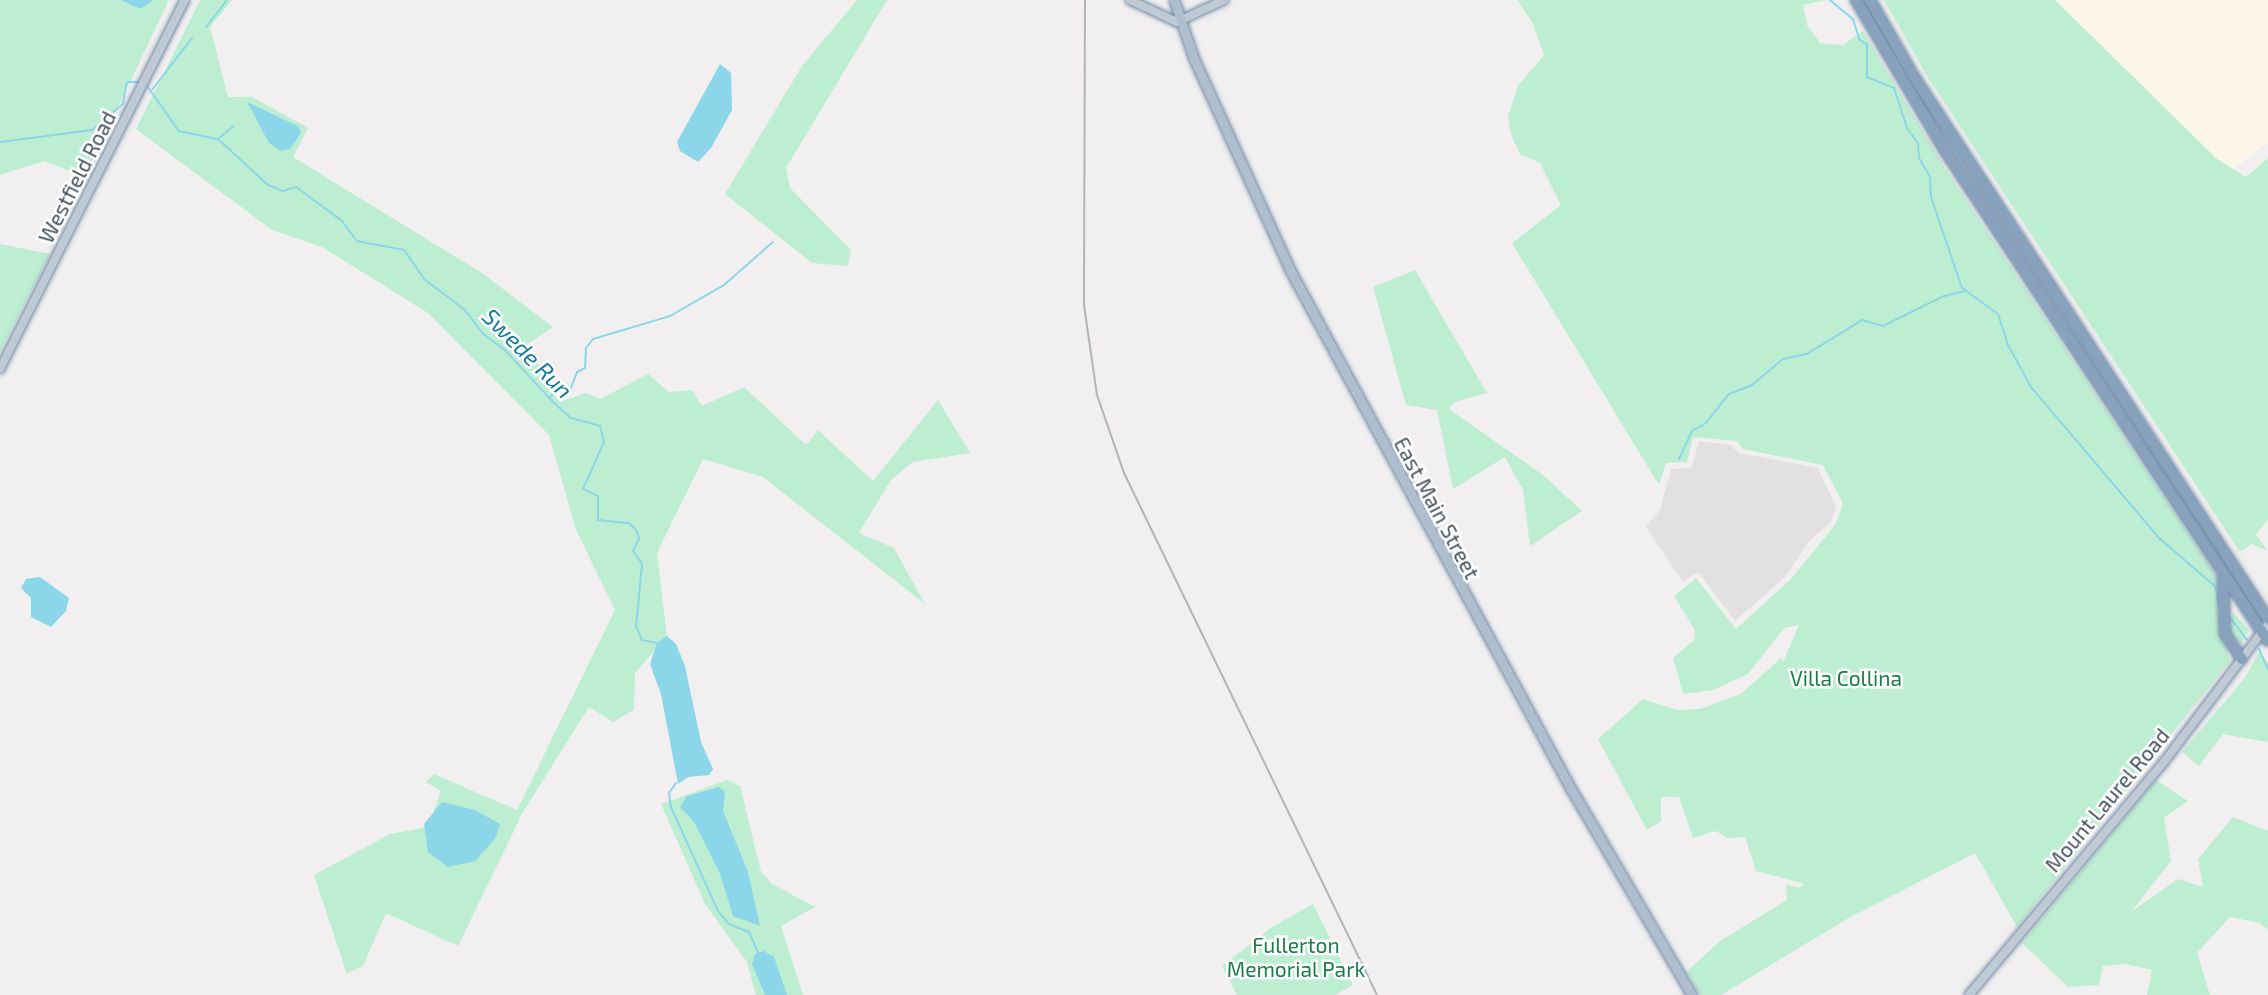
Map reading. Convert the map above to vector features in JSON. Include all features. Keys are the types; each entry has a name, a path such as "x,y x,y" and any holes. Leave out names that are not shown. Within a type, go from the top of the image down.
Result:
{"highway":[{"path":"1856,0 1912,99 2221,571 2266,629"},
{"path":"1870,0 1914,77 2266,629"},
{"path":"2221,571 2227,596 2225,634 2242,659"}],"main road":[{"name":"Westfield Road","path":"0,369 185,0"},
{"path":"1130,0 1170,22 1180,22 1224,0"},
{"name":"East Main Street","path":"1174,0 1180,22 1291,272 1564,778 1692,995"},
{"name":"Mount Laurel Road","path":"1969,995 2164,762 2266,629"}],"shaded area":[{"path":"2055,0 2268,0 2268,142 2228,173"},
{"path":"1699,441 1730,445 1739,453 1818,468 1836,507 1831,522 1810,540 1785,577 1735,621 1698,572 1683,582 1646,527 1660,510 1671,469 1691,468"}],"green space":[{"path":"0,0 120,0 140,9 154,0 169,0 85,177 44,161 0,175"},
{"path":"200,0 232,0 210,27 228,97 252,97 308,128 293,157 482,273 553,327 528,344 559,402 586,393 600,399 648,374 669,392 692,390 702,406 744,387 806,445 818,430 873,481 938,400 970,453 913,462 891,480 859,533 894,548 925,604 763,477 703,459 657,553 667,636 635,673 634,710 613,722 589,707 522,814 458,946 386,913 363,966 347,974 314,875 390,834 428,827 441,791 426,782 434,774 517,810 615,610 576,530 549,435 428,313 322,247 272,230 136,129"},
{"path":"857,0 887,0 786,168 790,188 851,250 848,266 812,263 725,194 802,66"},
{"name":"Villa Collina","path":"1517,0 1826,0 1803,5 1807,25 1820,43 1843,45 1863,31 1945,168 2217,577 2219,626 2230,661 2017,927 1975,853 1847,919 1721,995 1700,995 1687,971 1720,941 1787,900 1786,884 1798,888 1805,884 1756,871 1745,837 1727,838 1716,831 1693,838 1679,797 1661,797 1661,821 1647,830 1598,739 1643,699 1677,710 1700,709 1741,694 1781,658 1783,662 1799,625 1784,628 1748,674 1713,690 1683,694 1673,658 1694,640 1695,630 1674,596 1696,578 1736,629 1791,579 1835,525 1843,504 1823,465 1743,449 1737,441 1693,437 1687,462 1666,463 1659,485 1512,243 1561,205 1540,163 1520,154 1511,135 1508,116 1518,86 1544,55 1532,22"},
{"path":"1884,0 2055,0 2217,159 2246,177 2268,158 2268,519 2256,535 2268,551 2252,544 2240,552 1927,76"},
{"path":"0,244 50,254 0,352"},
{"path":"1415,270 1487,393 1454,402 1449,409 1543,475 1582,511 1530,546 1523,490 1505,457 1453,489 1437,410 1406,405 1373,287"},
{"path":"2233,612 2249,630 2241,644 2230,633"},
{"path":"2259,652 2268,663 2268,742 2223,734 2199,766 2182,752 2244,679"},
{"path":"727,780 740,786 761,872 772,884 815,907 781,926 803,995 756,995 747,962 705,904 661,804"},
{"path":"2156,780 2188,801 2164,818 2171,861 2131,912 2178,879 2203,887 2198,859 2233,817 2268,831 2268,930 2260,923 2230,917 2197,953 2210,995 2147,995 2152,970 2126,964 2103,966 2099,985 2068,987 2022,943"},
{"name":"Fullerton Memorial Park","path":"1313,904 1353,985 1335,995 1237,995 1222,966 1272,927"}],"water":[{"path":"120,0 154,0 140,9"},
{"path":"720,64 731,73 732,110 711,148 698,162 680,151 677,142"},
{"path":"247,102 298,126 301,133 290,149 281,151 269,143"},
{"path":"40,577 69,598 66,611 51,627 31,617 31,598 21,588 26,579"},
{"path":"667,636 676,644 685,666 701,742 713,769 709,775 688,777 678,784 661,694 650,664 657,643"},
{"path":"719,787 725,792 723,811 748,872 760,926 733,916 720,874 694,822 680,807 687,796"},
{"path":"442,802 475,810 500,824 495,839 475,861 448,867 428,852 424,824"},
{"path":"764,951 774,957 787,995 765,995 752,964 755,954"}],"waterway":[{"path":"206,27 227,0"},
{"path":"1830,0 1853,19 1859,39 1867,45 1867,77 1894,88 1907,128 1918,143 1919,158 1930,177 1931,197 1962,288 1998,314 2008,345 2031,387 2160,539 2216,587 2218,602"},
{"path":"152,90 192,38"},
{"name":"Swede Run","path":"0,142 92,130 123,104 127,82 139,82"},
{"name":"Swede Run","path":"147,86 179,131 218,139 268,185 283,191 296,187 341,220 357,241 404,250 424,279 465,310 483,334 505,350 553,402 571,418 600,426 604,442 583,489 598,496 598,520 629,523 636,530 639,538 633,551 642,564 636,626 642,640 657,643"},
{"path":"219,138 234,126"},
{"path":"550,397 559,388 571,388 577,372 585,368 586,348 593,339 670,316 724,285 773,242"},
{"path":"1679,459 1692,431 1706,423 1729,394 1752,385 1783,359 1807,354 1862,320 1883,326 1944,296 1966,291"},
{"path":"2229,616 2247,640"},
{"path":"2259,649 2268,669"},
{"name":"Swede Run","path":"676,783 669,793 671,807 718,911 729,924 749,932 759,954"}],"railway":[{"path":"1085,0 1084,305 1097,395 1124,473 1377,995"}]}
